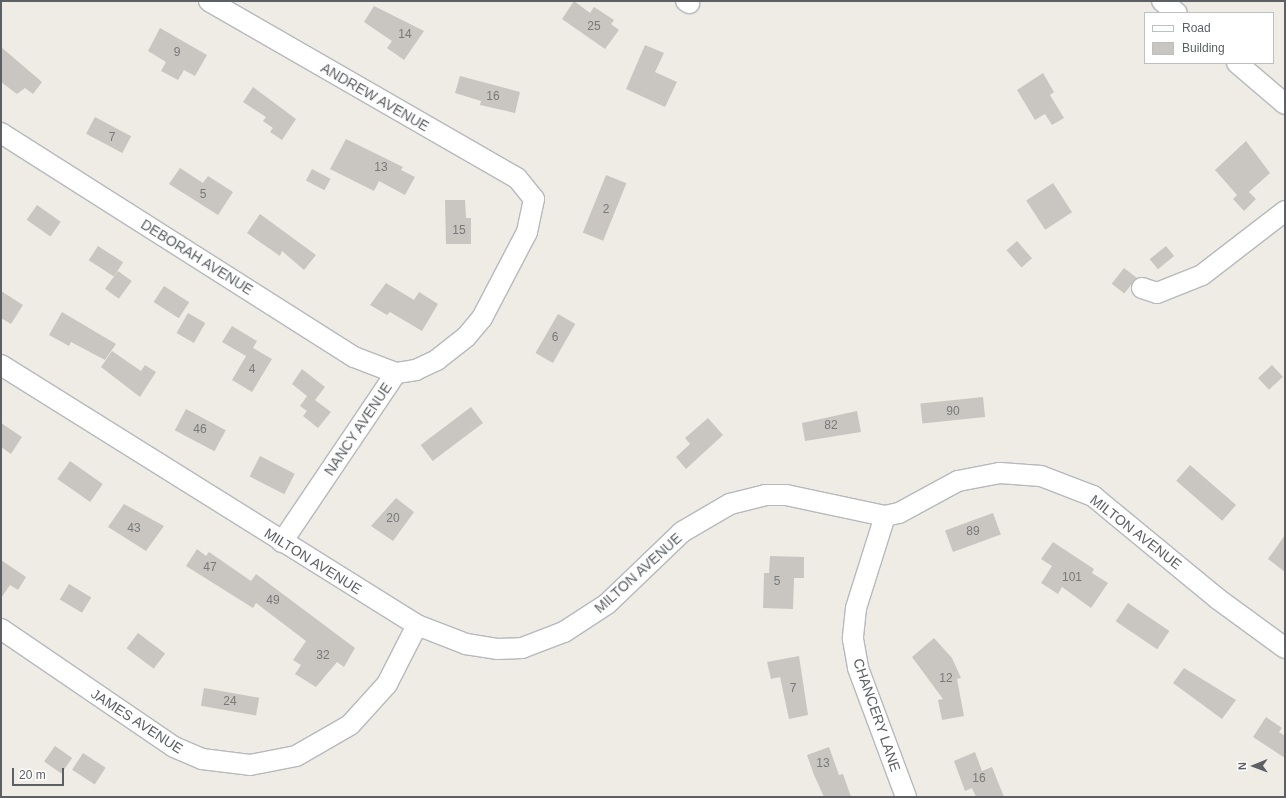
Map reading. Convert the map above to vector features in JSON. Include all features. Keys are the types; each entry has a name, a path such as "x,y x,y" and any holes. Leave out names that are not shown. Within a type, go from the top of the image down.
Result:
{"street":[{"name":"ANDREW AVENUE","path":"209,1 517,178 534,199"},
{"path":"1162,1 1176,12"},
{"path":"1238,64 1283,99"},
{"name":"DEBORAH AVENUE","path":"1,133 354,357 396,374"},
{"name":"NANCY AVENUE","path":"282,542 396,374 416,370 437,360 466,337 482,318 527,232 534,199"},
{"path":"1142,288 1157,293 1202,275 1285,211"},
{"name":"MILTON AVENUE","path":"1,365 417,625 466,644 497,649 522,648 546,641 607,604 658,552 698,520 744,500 765,495 814,498 885,516 899,513 958,481 978,476 1021,473 1058,481 1105,505 1218,599 1285,648"},
{"name":"CHANCERY LANE","path":"885,516 856,608 853,639 858,668 906,797"},
{"name":"JAMES AVENUE","path":"1,629 174,748 208,760 250,765 296,756 350,725 386,684 417,625"}],"building":[{"path":"574,1 590,13 594,7 614,20 611,24 619,30 605,49 562,19"},
{"path":"374,6 424,31 404,60 387,48 392,41 364,22"},
{"path":"160,28 207,55 195,76 184,70 178,80 161,71 166,62 148,51"},
{"path":"645,45 664,53 655,72 677,82 665,107 626,89"},
{"path":"1,47 42,82 33,94 25,88 17,94 1,82"},
{"path":"1043,73 1054,92 1050,95 1064,118 1052,125 1045,114 1035,120 1017,90"},
{"path":"460,76 520,92 515,113 480,105 481,101 455,93"},
{"path":"253,87 296,119 282,140 270,132 273,128 263,121 266,117 243,102"},
{"path":"95,117 131,136 122,153 86,134"},
{"path":"346,139 403,167 401,170 415,177 405,195 379,181 374,191 330,169"},
{"path":"1246,141 1270,173 1249,192 1256,199 1244,211 1233,199 1237,195 1215,170"},
{"path":"180,168 203,183 208,176 233,192 218,215 169,184"},
{"path":"312,169 331,179 324,190 306,180"},
{"path":"606,175 626,183 603,241 583,232"},
{"path":"1053,183 1072,212 1045,230 1026,200"},
{"path":"445,200 465,200 466,218 471,218 471,244 446,244"},
{"path":"37,205 61,222 50,236 27,220"},
{"path":"260,214 316,255 304,270 282,251 280,256 247,233"},
{"path":"1017,241 1032,258 1022,268 1006,250"},
{"path":"98,246 123,262 114,277 89,260"},
{"path":"1166,246 1174,256 1158,269 1150,259"},
{"path":"1124,268 1137,278 1124,294 1112,284"},
{"path":"118,271 132,281 119,299 105,289"},
{"path":"386,283 414,300 419,292 438,304 422,331 390,312 387,315 370,305"},
{"path":"164,286 189,302 179,318 154,302"},
{"path":"1,291 23,305 11,324 1,318"},
{"path":"62,312 116,344 105,360 71,342 69,346 49,335"},
{"path":"188,313 205,323 194,343 176,333"},
{"path":"558,314 575,324 553,363 536,353"},
{"path":"232,326 257,341 253,348 272,359 252,392 232,380 246,356 222,342"},
{"path":"112,351 141,371 145,365 156,372 140,397 101,367"},
{"path":"1272,365 1283,377 1269,390 1258,378"},
{"path":"302,369 325,387 315,400 331,412 318,428 303,416 307,411 300,406 307,396 292,384"},
{"path":"983,397 985,417 922,423 920,404"},
{"path":"471,407 483,423 433,461 421,445"},
{"path":"186,409 226,430 214,451 175,430"},
{"path":"857,411 861,432 805,441 802,423"},
{"path":"708,418 723,435 686,469 676,457 690,444 685,438"},
{"path":"1,423 22,437 11,454 1,447"},
{"path":"260,456 295,474 284,494 250,476"},
{"path":"70,461 103,484 90,502 57,479"},
{"path":"1190,465 1236,505 1222,521 1176,481"},
{"path":"396,498 414,512 393,541 371,526"},
{"path":"124,504 164,526 146,551 108,527"},
{"path":"993,513 1001,535 953,552 945,530"},
{"path":"1285,535 1285,572 1268,559"},
{"path":"1053,542 1094,569 1092,573 1108,583 1091,608 1062,587 1058,594 1041,583 1052,566 1041,559"},
{"path":"197,549 206,556 209,552 251,581 256,574 355,648 344,667 337,662 316,687 295,674 301,665 293,660 306,641 256,603 253,608 186,566"},
{"path":"770,556 804,557 804,578 794,578 793,609 763,608 764,573 769,573"},
{"path":"1,560 26,577 18,590 10,585 1,598"},
{"path":"69,584 91,597 82,613 60,599"},
{"path":"1128,603 1169,631 1157,649 1116,621"},
{"path":"138,633 165,653 154,669 127,648"},
{"path":"934,638 952,658 961,678 957,679 964,716 942,720 938,700 943,699 912,657"},
{"path":"799,656 808,715 789,719 780,677 771,679 767,662"},
{"path":"1184,668 1236,700 1222,719 1173,683"},
{"path":"204,688 259,698 256,715 201,706"},
{"path":"1266,717 1282,728 1279,732 1285,736 1285,758 1253,737"},
{"path":"55,746 72,758 61,774 44,762"},
{"path":"829,747 839,775 843,774 851,797 824,797 814,775 807,755"},
{"path":"975,752 982,771 992,767 1004,797 976,797 972,788 965,791 954,761"},
{"path":"83,753 106,768 95,784 72,770"}]}
